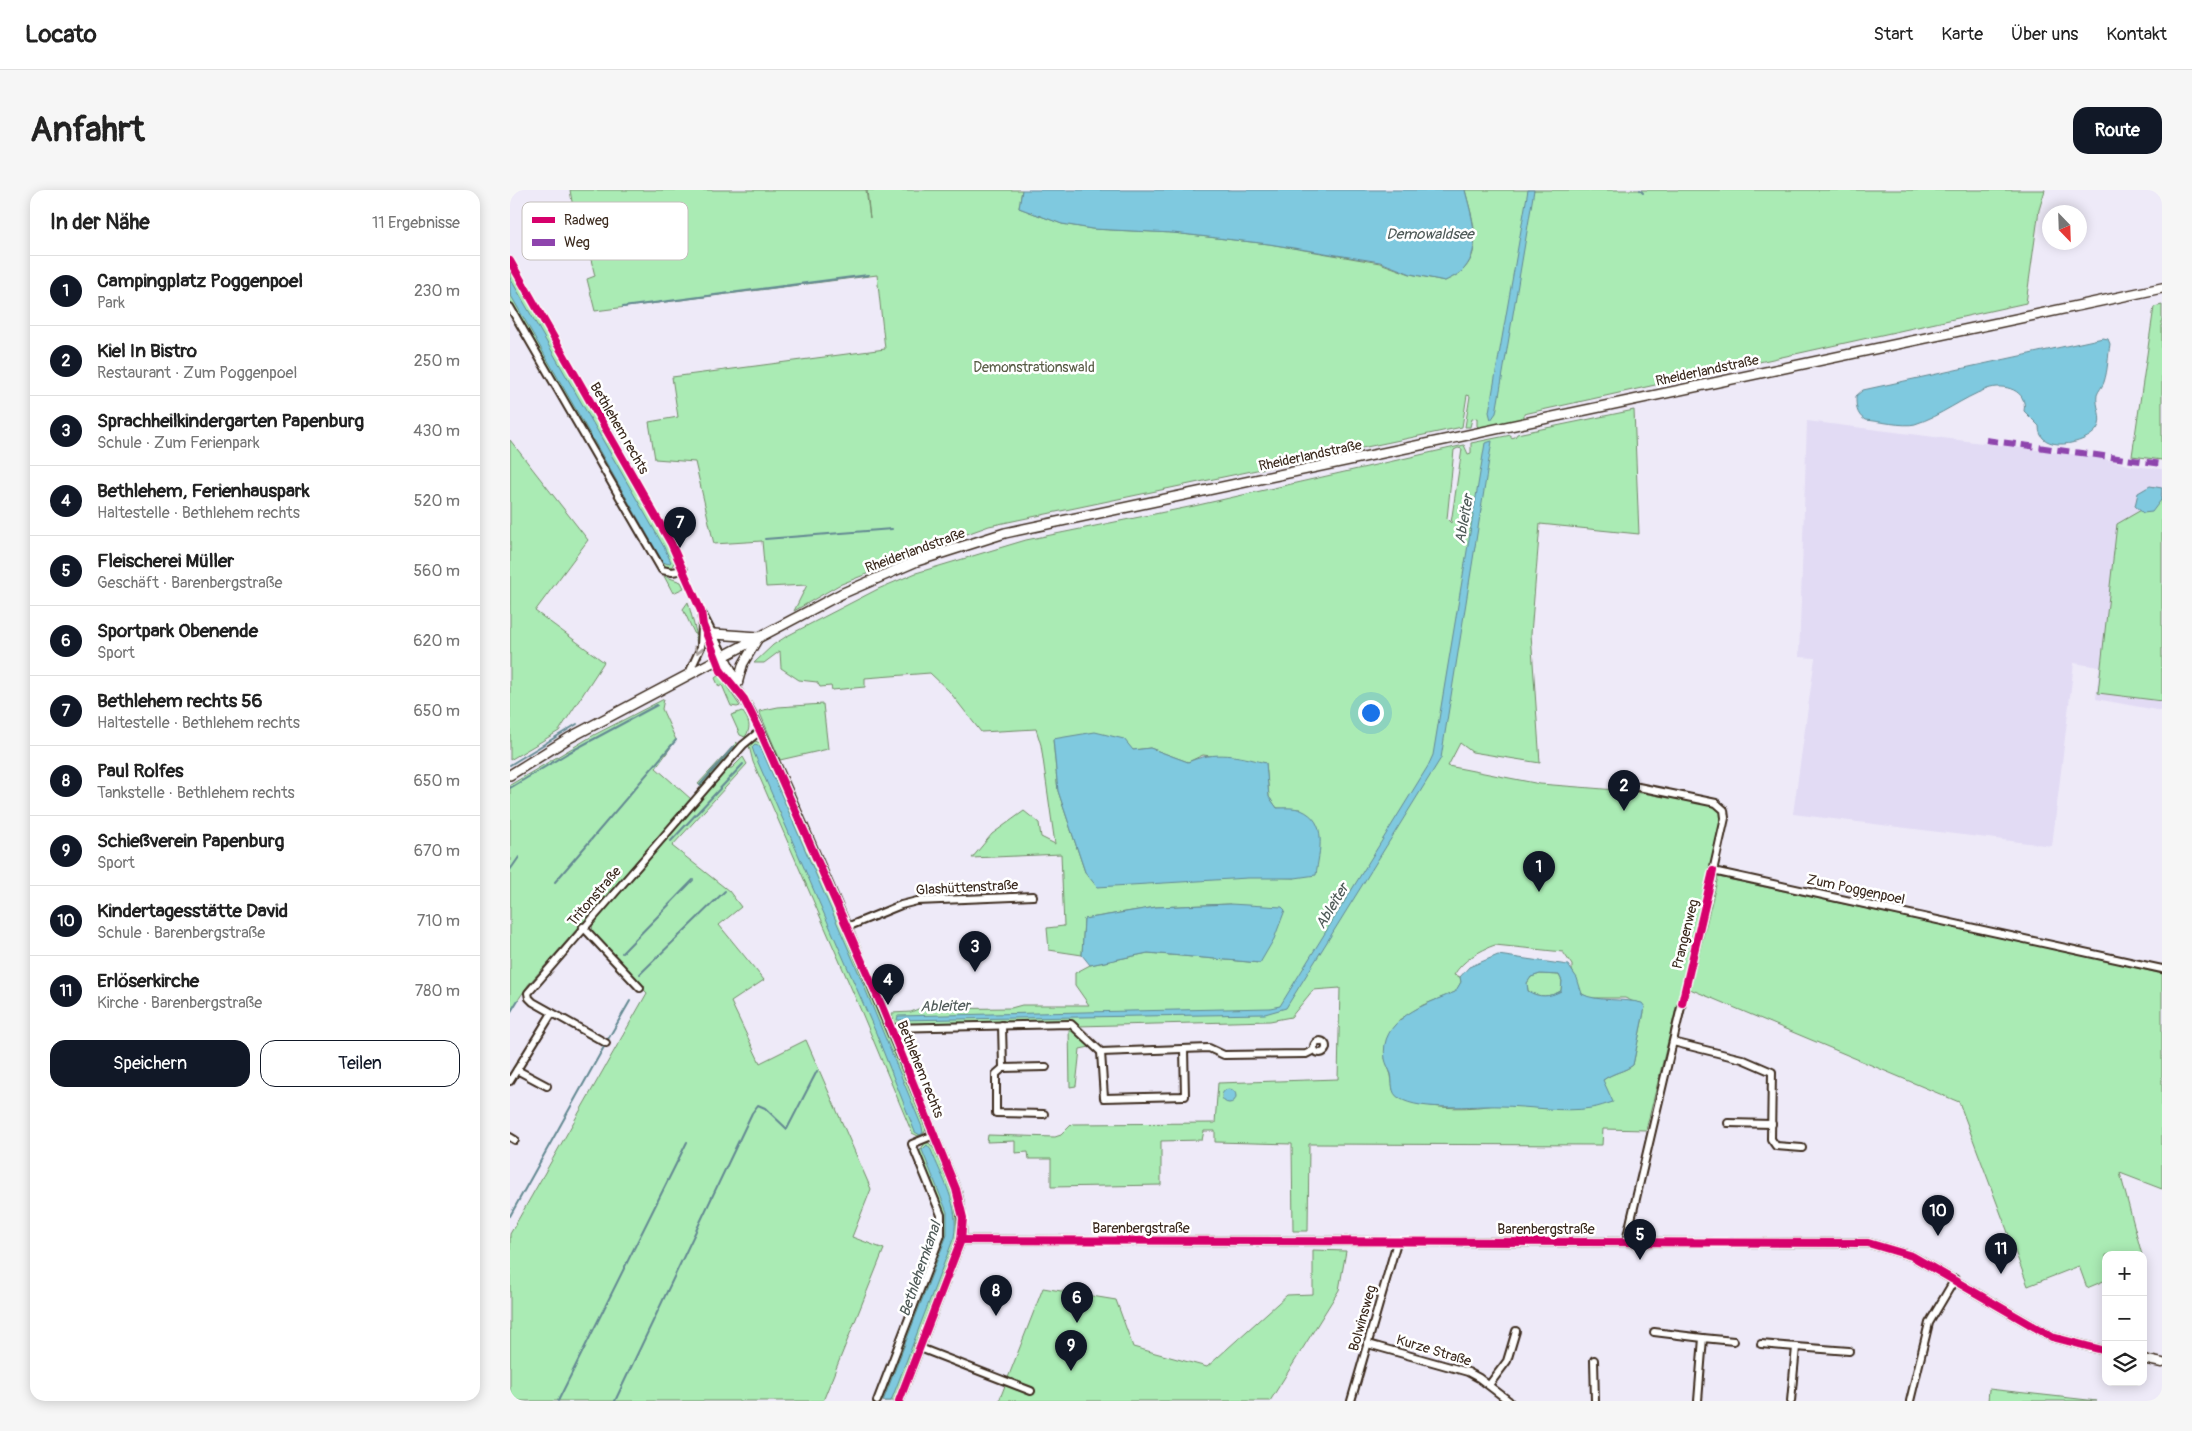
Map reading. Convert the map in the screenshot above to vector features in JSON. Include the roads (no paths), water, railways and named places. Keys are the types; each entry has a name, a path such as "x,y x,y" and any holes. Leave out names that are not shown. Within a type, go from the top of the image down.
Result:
{"main road":[{"name":"Rheiderlandstraße","path":"510,775 569,738 689,673 879,577 940,552 1005,533 2162,288"},
{"path":"714,634 760,637"}],"street":[{"name":"Bethlehem rechts","path":"510,261 671,543 701,611 714,634 722,671 744,699"},
{"path":"510,307 662,570 672,572 684,570"},
{"name":"Bethlehem rechts","path":"689,673 701,647 703,625 701,611"},
{"name":"Bethlehem rechts","path":"703,625 720,658 738,682 760,731 890,1028 961,1206 963,1218 961,1240 899,1401"},
{"path":"738,682 743,664 760,637"},
{"name":"Tritonstraße","path":"606,1044 533,1002 529,998 528,993 583,927 743,745 760,731"},
{"name":"Zum Poggenpoel","path":"1618,783 1716,803 1720,806 1725,818 1713,871 2162,969"},
{"name":"Glashüttenstraße","path":"847,927 901,904 917,901 1033,896"},
{"path":"583,927 640,988"},
{"path":"1626,1241 1682,1003"},
{"path":"510,1081 552,1014"},
{"path":"890,1028 1071,1024 1101,1052 1104,1098 1185,1096 1184,1049"},
{"path":"1002,1025 1002,1068"},
{"path":"1673,1042 1742,1059 1772,1072 1771,1138 1776,1146 1802,1148"},
{"path":"1101,1052 1209,1048 1224,1055 1306,1054 1314,1050"},
{"path":"1044,1114 996,1114 996,1074 1002,1068 1046,1067"},
{"path":"517,1070 548,1086"},
{"path":"1728,1123 1772,1124"},
{"path":"877,1401 941,1235 941,1215 912,1144 934,1135"},
{"name":"Barenbergstraße","path":"961,1240 1868,1243 1912,1256 1955,1279 2052,1337 2102,1350"},
{"name":"Bolwinsweg","path":"1352,1401 1397,1242"},
{"path":"1910,1401 1929,1323 1955,1279"},
{"path":"1489,1385 1507,1361 1516,1331"},
{"path":"1654,1332 1734,1341"},
{"path":"1698,1401 1703,1338"},
{"name":"Kurze Straße","path":"1368,1344 1468,1372 1489,1385 1509,1401"},
{"path":"1761,1344 1849,1351"},
{"path":"1791,1401 1796,1347"},
{"path":"920,1348 1031,1392"},
{"path":"1594,1360 1595,1401"},
{"path":"2147,1360 2162,1363"}],"water":[{"name":"Demowaldsee","path":"1022,190 1465,190 1474,231 1473,251 1464,269 1445,281 1411,274 1380,262 1269,244 1173,233 1092,229 1062,224 1019,208"},
{"path":"1528,190 1534,190 1496,413 1491,420 1489,412"},
{"path":"510,278 664,547 671,562 668,564 663,562 510,294"},
{"path":"2103,338 2108,339 2110,344 2105,377 2097,395 2100,417 2099,425 2091,435 2074,442 2064,444 2046,441 2041,435 2039,426 2024,411 2024,404 2019,393 2001,387 1987,389 1925,421 1910,425 1865,420 1857,410 1856,396 1863,390"},
{"path":"1492,441 1441,758 1286,1008 1265,1014 897,1020 898,1016 1270,1008 1280,1006 1433,755 1485,443"},
{"path":"2150,486 2162,488 2161,500 2152,512 2143,513 2135,506 2138,493"},
{"path":"1095,732 1124,739 1133,750 1150,748 1188,762 1208,756 1227,755 1266,763 1269,797 1277,808 1301,810 1310,815 1316,822 1319,830 1320,847 1316,875 1295,878 1248,878 1097,887 1085,872 1058,791 1053,739"},
{"path":"755,744 760,746 857,969 922,1127 923,1133 920,1135 915,1132 876,1033 754,753 752,747"},
{"path":"1230,904 1282,907 1285,910 1274,939 1260,963 1148,953 1090,965 1082,955 1084,919 1156,907"},
{"path":"1498,955 1568,965 1577,978 1582,994 1595,998 1642,1003 1645,1007 1633,1065 1603,1080 1613,1102 1594,1108 1570,1110 1511,1106 1448,1107 1420,1105 1396,1096 1385,1059 1385,1045 1389,1033 1396,1023 1406,1015 1455,992 1461,982 1460,977 1469,967","holes":["1540,974 1559,975 1562,981 1561,991 1553,995 1544,996 1528,991 1527,983 1531,977"]},
{"path":"1226,1089 1232,1089 1236,1096 1232,1103 1226,1103 1222,1099 1222,1093"},
{"path":"927,1145 931,1150 949,1192 954,1214 954,1237 891,1401 883,1401 947,1235 947,1212 922,1150"}],"waterway":[{"path":"1640,190 1643,193"},
{"path":"623,307 868,275"},
{"path":"765,539 892,529"},
{"path":"510,788 568,753 657,705"},
{"path":"510,765 577,724"},
{"path":"555,882 676,740"},
{"path":"700,785 734,746"},
{"path":"671,841 743,764"},
{"path":"510,870 519,857"},
{"path":"622,953 693,880"},
{"path":"640,974 725,891"},
{"path":"510,1013 518,1000"},
{"path":"607,1041 630,1001"},
{"path":"510,1216 605,1045"},
{"path":"615,1401 752,1113 758,1105 765,1108 787,1129 817,1071"},
{"path":"558,1401 687,1142"}],"place":[{"name":"Bethlehem rechts 56","path":"680,548"},
{"name":"Kiel In Bistro","path":"1624,811"},
{"name":"Campingplatz Poggenpoel","path":"1539,892"},
{"name":"Sprachheilkindergarten Papenburg","path":"975,972"},
{"name":"Bethlehem, Ferienhauspark","path":"888,1005"},
{"name":"Kindertagesstätte David","path":"1938,1236"},
{"name":"Fleischerei Müller","path":"1640,1260"},
{"name":"Erlöserkirche","path":"2001,1274"},
{"name":"Paul Rolfes","path":"996,1316"},
{"name":"Sportpark Obenende","path":"1077,1323"},
{"name":"Schießverein Papenburg","path":"1071,1371"}],"park label":[{"name":"Demonstrationswald","path":"1034,367"}],"water label":[{"name":"Ableiter","path":"1464,519"},
{"name":"Ableiter","path":"1332,906"},
{"name":"Ableiter","path":"945,1006"},
{"name":"Bethlehemkanal","path":"920,1269"}]}
